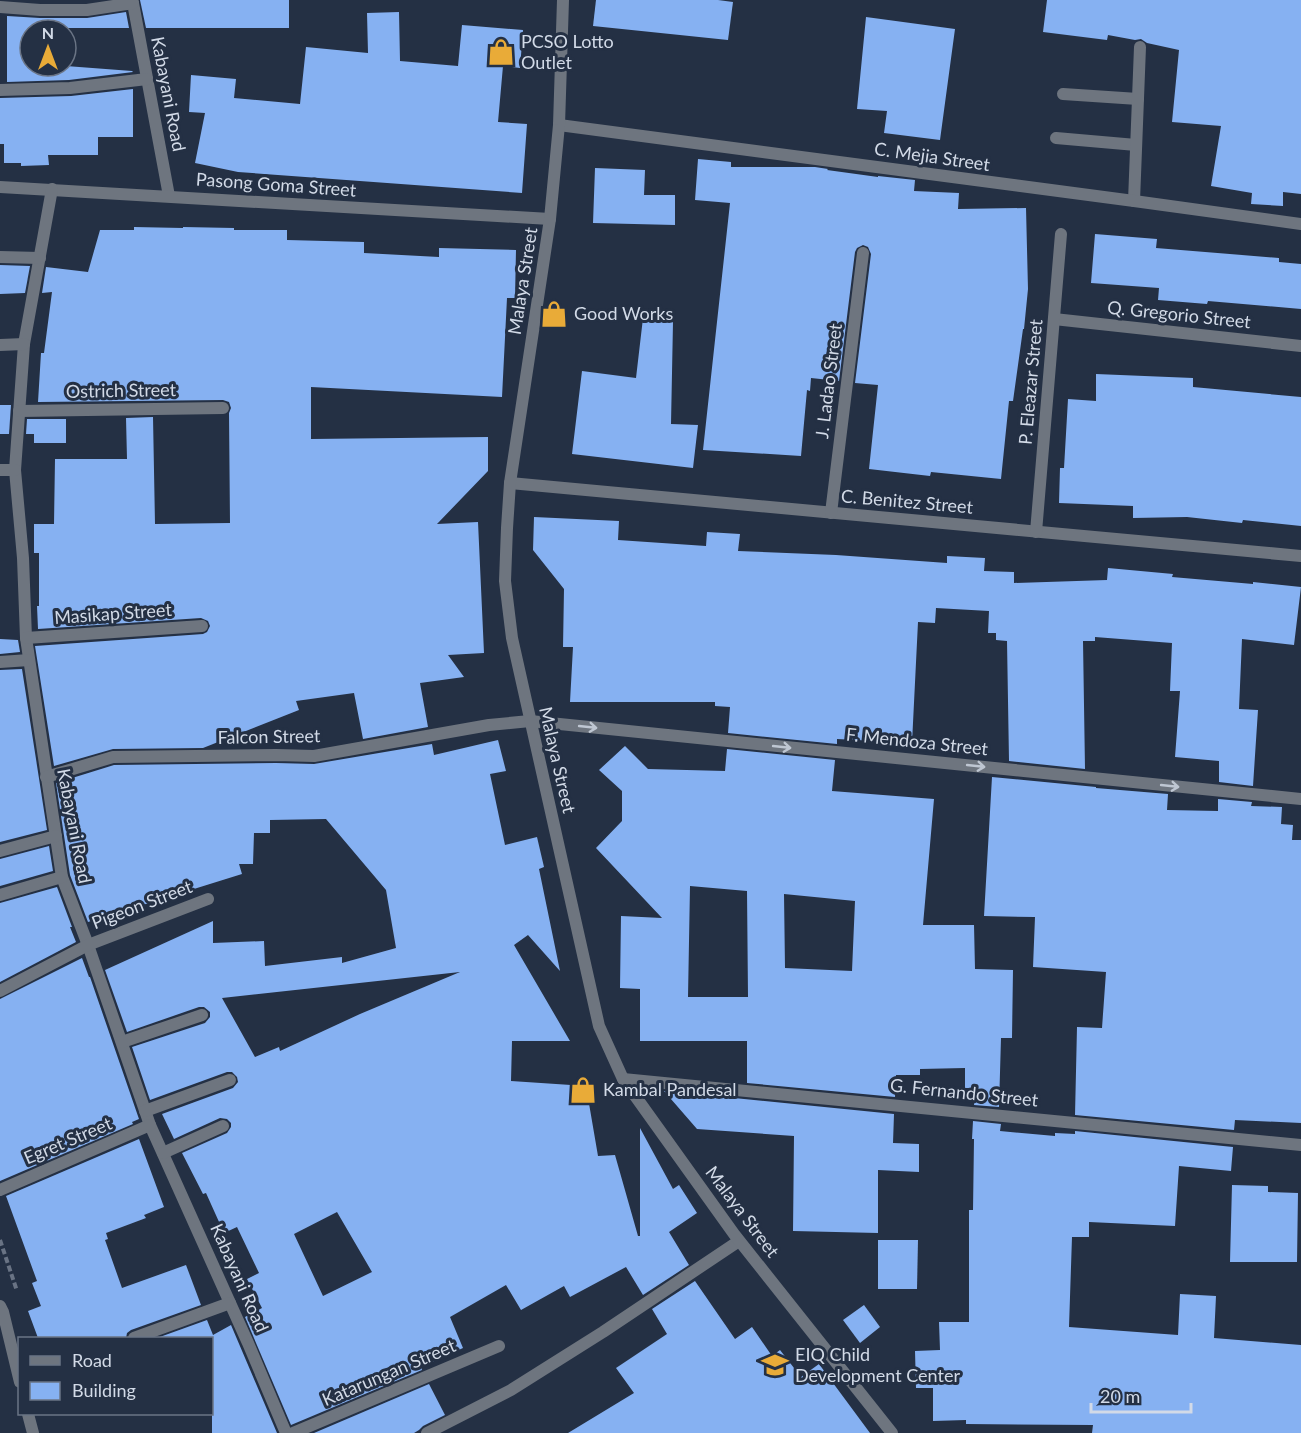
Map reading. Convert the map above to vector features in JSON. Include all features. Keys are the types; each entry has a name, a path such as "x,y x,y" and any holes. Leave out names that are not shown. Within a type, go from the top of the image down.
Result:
{"street":[{"name":"Malaya Street","path":"563,0 559,125 550,219 510,483 505,581 512,638 599,1026 623,1079 739,1241 892,1433"},
{"path":"0,7 87,10 132,2"},
{"name":"Kabayani Road","path":"132,2 169,196"},
{"path":"1134,201 1140,47"},
{"path":"0,90 70,88 147,79"},
{"path":"1063,94 1137,99"},
{"name":"C. Mejia Street","path":"559,125 1301,224"},
{"path":"1056,138 1136,146"},
{"name":"Pasong Goma Street","path":"0,187 550,219"},
{"name":"Kabayani Road","path":"52,189 24,344 15,470 23,558 26,638 62,877 150,1125 286,1433"},
{"name":"P. Eleazar Street","path":"1036,532 1061,234"},
{"name":"J. Ladao Street","path":"831,513 863,253"},
{"path":"0,257 40,258"},
{"name":"Q. Gregorio Street","path":"1054,319 1301,346"},
{"path":"0,345 24,344"},
{"name":"Ostrich Street","path":"19,411 222,408"},
{"path":"0,470 15,470"},
{"name":"C. Benitez Street","path":"510,483 1301,556"},
{"name":"Masikap Street","path":"26,638 202,626"},
{"path":"0,662 29,660"},
{"name":"Falcon Street","path":"46,777 113,757 314,756 489,724 530,721"},
{"name":"F. Mendoza Street","path":"530,721 1301,799"},
{"path":"0,851 56,836"},
{"path":"0,895 62,877"},
{"name":"Pigeon Street","path":"0,992 88,945 208,898"},
{"path":"122,1042 202,1015"},
{"name":"G. Fernando Street","path":"623,1079 1301,1145"},
{"path":"145,1111 230,1080"},
{"name":"Egret Street","path":"0,1190 150,1125"},
{"path":"163,1152 223,1126"},
{"path":"427,1433 520,1384 603,1332 739,1241"},
{"path":"137,1337 230,1303"},
{"path":"0,1306 18,1374"},
{"name":"Katarungan Street","path":"293,1433 499,1346"},
{"path":"28,1415 33,1433"}],"building":[{"path":"140,0 289,0 289,28 146,28"},
{"path":"596,0 733,2 728,40 593,26"},
{"path":"1047,0 1301,0 1301,194 1283,192 1283,206 1251,204 1252,193 1211,186 1221,126 1172,122 1179,50 1147,43 1141,39 1108,35 1107,40 1043,32"},
{"path":"126,12 129,28 78,28 78,18"},
{"path":"399,12 400,61 458,66 462,25 523,30 520,68 503,66 498,122 527,124 522,193 238,172 195,163 205,113 189,112 191,75 236,79 234,98 300,104 306,47 368,53 367,13"},
{"path":"7,16 40,18 18,18 18,78 78,78 78,67 133,72 69,80 7,82"},
{"path":"866,17 955,29 940,140 884,133 887,111 857,109"},
{"path":"133,89 133,137 98,137 98,155 48,155 49,165 21,166 21,163 4,163 4,144 0,144 0,98 71,96"},
{"path":"698,159 731,162 731,167 815,167 915,180 914,191 959,193 958,209 1026,208 1028,289 1013,401 1009,401 1001,479 931,472 930,476 869,469 878,385 855,383 871,254 868,247 863,245 855,252 839,381 811,378 810,391 807,390 801,456 703,450 730,203 695,200"},
{"path":"595,168 645,170 644,195 675,195 675,225 593,223"},
{"path":"134,227 287,230 287,240 364,242 364,253 439,257 439,248 516,250 515,298 507,298 502,397 311,387 311,439 488,437 488,471 437,524 478,522 484,653 448,655 464,677 420,683 428,727 363,739 354,693 296,701 299,710 203,748 113,749 54,766 35,646 203,634 210,626 208,621 201,618 38,629 39,553 34,553 34,524 54,524 55,459 127,459 126,418 153,417 155,524 230,523 229,413 231,408 229,402 223,400 38,402 41,353 44,353 52,292 42,293 46,267 88,272 100,230 134,230"},
{"path":"1095,234 1157,239 1156,248 1279,258 1279,262 1301,264 1301,309 1208,301 1207,304 1158,300 1159,288 1091,283"},
{"path":"0,265 30,266 25,293 0,294"},
{"path":"643,318 673,322 671,424 698,425 693,468 572,454 582,371 636,378"},
{"path":"1096,374 1193,378 1193,387 1301,397 1301,526 1187,517 1133,518 1133,506 1059,503 1060,468 1064,468 1068,399 1096,401"},
{"path":"0,405 11,405 9,434 0,434"},
{"path":"27,419 66,419 66,443 34,443 34,434 26,434"},
{"path":"534,517 619,521 618,540 706,546 707,532 740,534 738,551 947,563 947,556 985,558 984,571 1014,572 1014,583 1107,580 1108,568 1173,574 1172,577 1301,587 1294,645 1242,639 1239,709 1258,710 1253,786 1219,782 1219,761 1175,757 1180,691 1170,691 1172,643 1095,637 1095,641 1083,641 1085,769 1009,761 1007,641 996,640 996,633 988,633 989,611 936,608 935,623 918,622 912,743 837,739 837,744 728,733 730,707 715,706 715,702 570,702 573,647 563,647 564,589 533,550"},
{"path":"0,639 18,640 20,652 0,654"},
{"path":"22,669 47,830 0,842 0,670"},
{"path":"498,740 506,771 490,774 505,845 537,837 544,867 539,869 560,971 528,935 514,945 570,1041 512,1041 511,1081 586,1086 598,1156 615,1155 638,1236 640,1236 640,1128 673,1189 679,1185 697,1213 669,1232 689,1265 643,1295 626,1267 570,1297 564,1286 521,1310 506,1285 450,1317 463,1348 421,1367 422,1370 291,1425 245,1317 262,1308 247,1279 259,1273 237,1227 224,1233 206,1193 203,1194 182,1153 227,1133 231,1123 227,1119 220,1118 174,1139 162,1114 233,1088 238,1082 237,1077 232,1072 227,1072 150,1100 132,1047 205,1023 210,1017 210,1012 204,1007 199,1007 127,1032 105,970 213,921 213,943 264,941 265,966 342,957 342,963 396,948 386,890 326,819 270,820 270,833 254,833 253,864 239,864 242,874 88,922 70,875 56,783 114,765 314,764 432,744 434,755","holes":["460,972 280,1051 279,1047 255,1057 222,998","337,1212 372,1272 323,1296 294,1234"]},
{"path":"625,746 648,769 725,771 727,749 835,760 832,791 934,799 923,925 974,925 975,969 1013,970 1012,1038 1001,1038 999,1107 974,1105 976,1088 965,1088 965,1068 920,1069 920,1075 896,1075 895,1097 747,1083 747,1041 640,1041 640,989 620,988 621,916 662,918 596,848 622,821 622,791 599,770","holes":["690,886 747,891 748,997 688,997","784,894 855,901 852,971 785,968"]},
{"path":"992,777 1168,794 1167,810 1218,811 1218,799 1252,802 1251,806 1282,807 1281,824 1293,825 1292,840 1301,840 1301,1123 1235,1120 1234,1130 1075,1115 1077,1027 1102,1028 1106,972 1033,967 1035,917 984,916"},
{"path":"49,846 53,871 0,886 0,859"},
{"path":"57,887 76,942 0,982 0,903"},
{"path":"82,958 139,1119 132,1122 133,1124 0,1181 0,999"},
{"path":"664,1091 894,1114 893,1143 919,1144 919,1172 878,1170 878,1233 793,1231 794,1136 697,1129"},
{"path":"973,1121 1001,1124 1000,1131 1055,1136 1055,1133 1075,1134 1075,1131 1233,1147 1231,1171 1179,1166 1175,1226 1089,1222 1089,1237 1072,1237 1069,1327 1178,1335 1180,1294 1216,1296 1214,1338 1301,1345 1301,1433 1092,1433 1093,1425 966,1424 966,1420 933,1421 933,1388 916,1388 915,1351 940,1350 939,1322 969,1322 969,1210 973,1210"},
{"path":"139,1139 164,1207 144,1215 146,1218 106,1233 108,1239 105,1240 122,1288 186,1265 201,1305 131,1330 126,1337 38,1337 28,1311 41,1306 32,1283 37,1281 6,1196"},
{"path":"1232,1185 1268,1186 1268,1192 1298,1193 1297,1262 1230,1262"},
{"path":"878,1240 918,1240 917,1289 878,1289"},
{"path":"695,1281 735,1339 752,1327 772,1356 780,1350 801,1377 819,1364 870,1433 568,1433 634,1393 616,1368 667,1334 652,1309"},
{"path":"864,1305 880,1327 860,1343 843,1320"},
{"path":"207,1320 213,1335 231,1325 277,1433 212,1433 213,1337 160,1337"},
{"path":"429,1384 445,1415 414,1433 314,1433"}],"place":[{"name":"PCSO Lotto Outlet","path":"501,52"},
{"name":"Good Works","path":"554,314"},
{"name":"Kambal Pandesal","path":"583,1090"},
{"name":"EIQ Child Development Center","path":"775,1365"}]}
